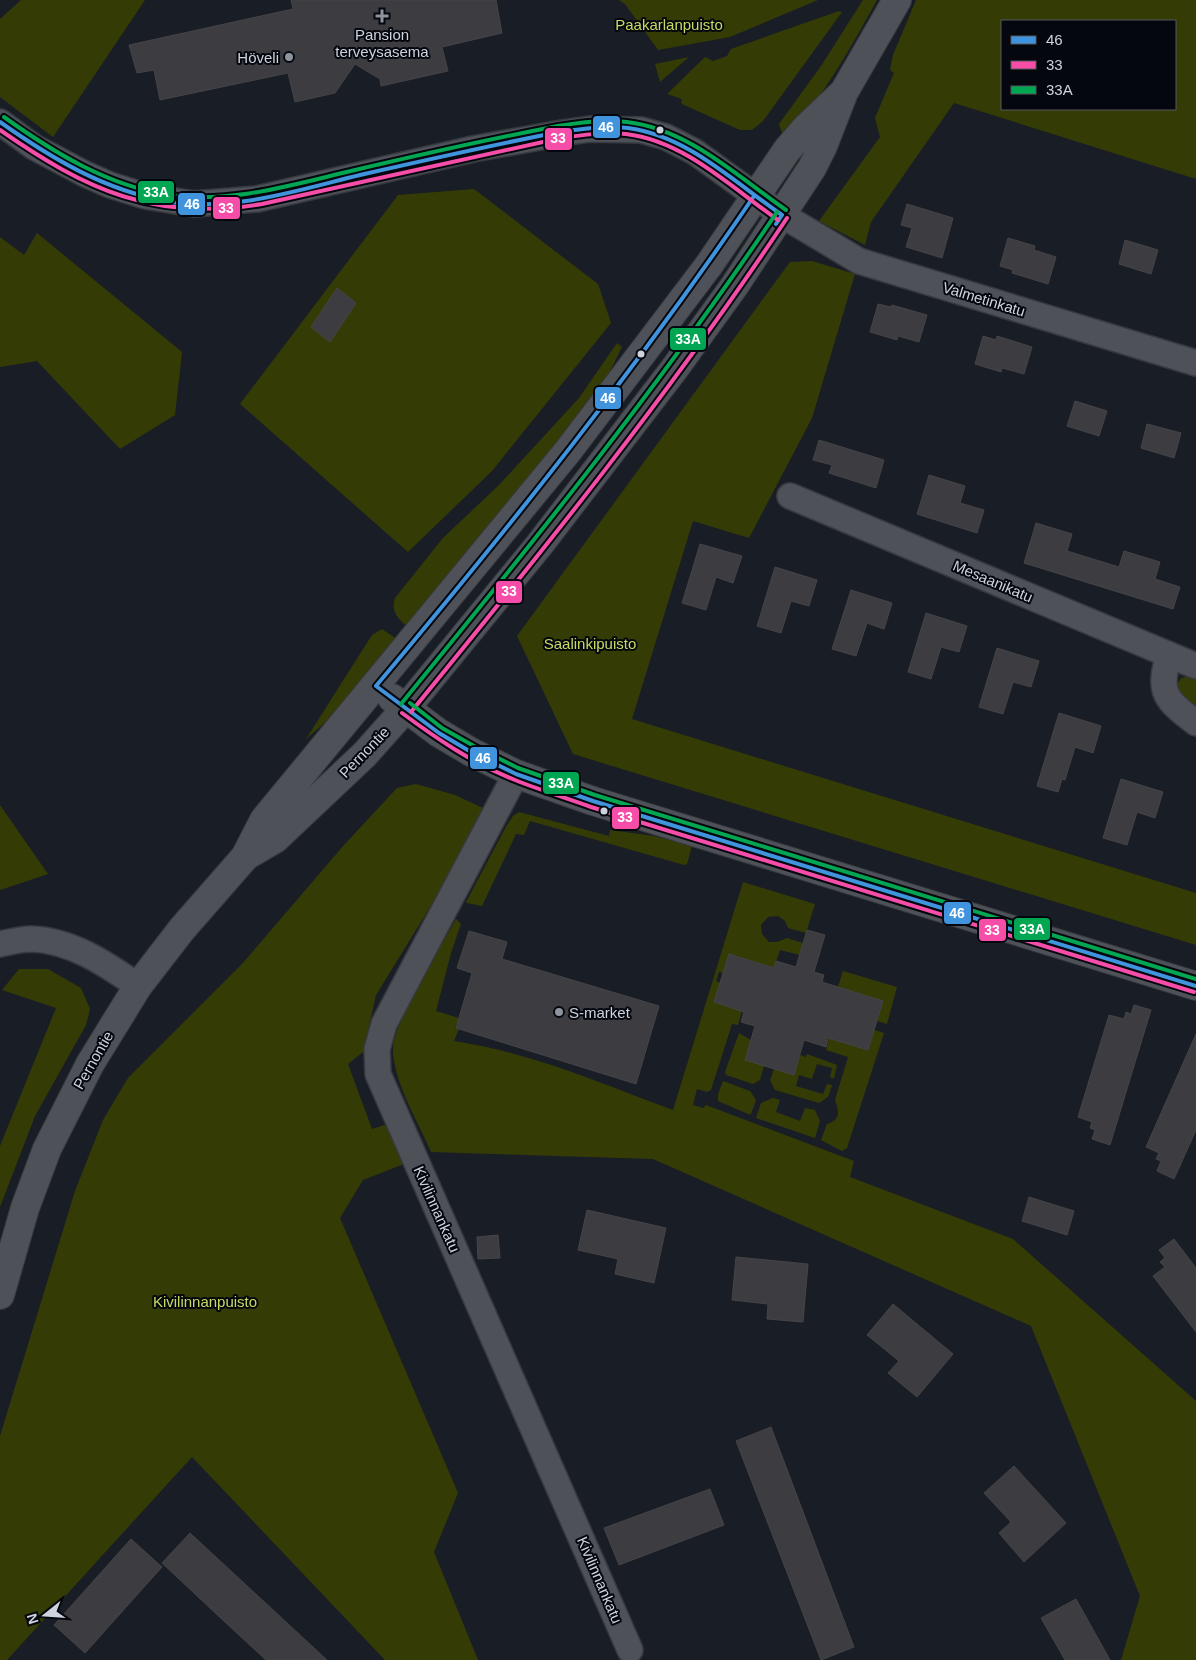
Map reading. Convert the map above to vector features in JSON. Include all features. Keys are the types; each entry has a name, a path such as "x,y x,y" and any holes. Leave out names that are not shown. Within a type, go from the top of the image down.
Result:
{"street":[{"name":"Pernontie","path":"245,856 275,839 365,754 406,708 534,551 675,368 735,285 782,215 823,146 844,92 898,0"},
{"name":"Pernontie","path":"0,1296 25,1208 48,1149 90,1064 138,986 182,929 245,856 264,820 568,451 709,265 787,150 806,128 844,92"},
{"name":"Valmetinkatu","path":"0,122 34,147 101,181 145,196 194,204 257,199 473,149 562,133 619,128 641,130 666,137 695,152 782,215 860,261 1196,363"},
{"name":"Mesaanikatu","path":"790,496 1169,655 1195,660"},
{"path":"1169,655 1163,676 1165,693 1173,705 1196,723"},
{"path":"376,686 452,741 516,774 593,801 1196,986"},
{"name":"Kivilinnankatu","path":"516,774 384,1024 377,1049 378,1074 630,1650"},
{"path":"0,944 30,940 60,944 102,962 138,986"}],"green space":[{"path":"21,0 145,0 53,137 0,97 0,19"},
{"name":"Paakarlanpuisto","path":"619,0 818,0 730,37 658,50 625,4"},
{"path":"863,0 877,0 821,95 807,113 783,136 779,124 821,66"},
{"path":"916,0 1196,0 1196,179 954,103 871,222 865,245 819,221 880,137 875,118 894,73 890,70 893,55"},
{"path":"839,11 842,12 763,121 752,130 740,130 684,105 681,103 682,99 667,94 705,57 713,61 727,56 731,49"},
{"path":"689,57 660,82 655,64"},
{"path":"474,189 598,284 611,323 492,471 408,552 240,404 398,195"},
{"path":"37,233 182,352 175,415 120,449 37,361 0,367 0,237 24,255"},
{"name":"Saalinkipuisto","path":"812,261 855,274 812,418 749,538 693,521 632,719 1196,893 1196,945 573,754 517,636 790,262"},
{"path":"617,343 622,347 593,406 411,630 395,613 395,598 443,538 499,485 579,398"},
{"path":"382,629 401,642 351,700 306,739 372,635"},
{"path":"1191,676 1196,678 1196,710 1181,695 1177,685 1181,678"},
{"name":"Kivilinnanpuisto","path":"416,784 455,795 483,808 480,826 376,995 363,1052 348,1064 372,1129 388,1124 409,1162 363,1180 340,1218 458,1493 434,1552 478,1660 385,1660 192,1457 7,1660 0,1660 0,1436 75,1191 103,1120 128,1078 242,964 344,845 397,788"},
{"path":"0,805 48,874 0,890"},
{"path":"519,812 609,836 610,830 654,836 692,846 687,864 684,865 530,821 524,835 516,834 482,906 467,903 507,825 513,816"},
{"path":"743,882 815,904 806,933 788,928 785,921 778,916 768,917 761,925 762,934 769,942 777,942 787,938 803,943 800,955 780,950 774,968 729,954 723,973 719,972 716,981 720,983 714,1002 742,1011 738,1025 732,1024 711,1090 707,1092 697,1089 693,1105 703,1108 706,1105 854,1161 850,1177 1013,1239 1196,1401 1196,1660 1121,1660 1140,1596 1031,1326 653,1159 431,1152 398,1078 393,1053 394,1040 408,1005 456,919 461,924 451,953 436,1011 459,1018 455,1028 459,1029 454,1041 483,1046 539,1061 673,1110"},
{"path":"19,969 48,969 81,988 90,1009 86,1025 35,1116 0,1207 0,1146 56,1008 2,990"},
{"path":"843,971 897,987 887,1024 877,1021 883,1001 838,987"},
{"path":"874,1030 884,1033 847,1148 842,1151 821,1140 827,1124 835,1120 838,1115 835,1100 848,1057 826,1050 829,1038 868,1050"},
{"path":"739,1033 751,1040 764,1066 760,1080 753,1084 726,1075 725,1072"},
{"path":"807,1054 837,1065 834,1079 830,1077 832,1068 817,1064 812,1079 799,1075 796,1086 823,1094 827,1084 832,1085 828,1097 819,1103 775,1090 770,1080 774,1069 794,1074 800,1055 806,1057"},
{"path":"723,1081 750,1091 756,1100 751,1114 718,1101 718,1094"},
{"path":"773,1098 780,1100 776,1112 800,1121 805,1108 815,1110 820,1121 815,1138 756,1118 761,1103"}],"building":[{"name":"Höveli","path":"291,0 496,0 502,33 442,47 448,71 381,86 380,79 355,64 335,93 295,102 288,73 160,100 154,70 137,73 129,45 293,9"},
{"path":"907,204 953,218 942,258 906,247 912,228 901,225"},
{"path":"1008,238 1035,246 1034,250 1056,257 1048,284 1012,273 1013,270 1000,266"},
{"path":"1125,240 1158,250 1151,274 1119,264"},
{"path":"337,288 356,303 330,342 311,327"},
{"path":"878,304 891,307 892,305 927,315 919,342 898,336 897,340 870,332"},
{"path":"983,336 996,340 997,336 1032,347 1024,374 1002,368 1001,372 975,364"},
{"path":"1075,401 1107,411 1099,436 1067,426"},
{"path":"1147,424 1181,433 1174,458 1141,448"},
{"path":"819,440 884,460 876,488 829,473 832,465 813,460"},
{"path":"929,475 965,486 960,503 984,510 977,533 917,514"},
{"path":"1036,523 1072,534 1067,551 1119,567 1124,551 1160,562 1155,579 1180,587 1173,609 1024,563"},
{"path":"700,544 742,556 733,583 716,577 706,610 682,603"},
{"path":"775,567 817,580 809,606 791,601 781,633 757,626"},
{"path":"851,590 892,603 884,629 867,623 856,656 832,649"},
{"path":"926,613 967,626 959,652 941,647 931,679 908,672"},
{"path":"997,648 1039,661 1031,687 1013,682 1003,714 979,707"},
{"path":"1059,713 1101,726 1093,753 1075,747 1065,780 1062,779 1058,792 1037,786"},
{"path":"1121,779 1163,792 1155,818 1137,812 1127,845 1103,838"},
{"path":"807,930 825,935 814,972 824,975 822,982 883,1001 868,1050 828,1038 826,1047 804,1040 794,1075 745,1060 755,1026 741,1022 744,1012 714,1002 729,954 774,968 776,961 796,967"},
{"name":"S-market","path":"469,931 507,942 502,959 659,1006 636,1084 456,1028 472,973 457,968"},
{"path":"1134,1005 1151,1010 1110,1145 1092,1139 1095,1130 1090,1128 1092,1122 1078,1117 1109,1015 1124,1019 1126,1012 1131,1014"},
{"path":"1196,1034 1196,1130 1174,1179 1157,1171 1161,1161 1156,1159 1159,1153 1146,1147"},
{"path":"1029,1197 1074,1211 1067,1235 1022,1221"},
{"path":"587,1210 666,1228 654,1283 615,1274 618,1259 578,1250"},
{"path":"498,1235 500,1258 478,1259 477,1237"},
{"path":"1174,1239 1196,1268 1196,1332 1153,1276 1165,1267 1160,1262 1165,1258 1159,1250"},
{"path":"736,1257 808,1264 803,1322 767,1319 768,1304 732,1300"},
{"path":"893,1304 953,1354 917,1397 888,1373 899,1361 867,1335"},
{"path":"771,1427 854,1647 821,1660 736,1441"},
{"path":"1014,1466 1066,1523 1024,1562 999,1533 1011,1522 984,1493"},
{"path":"710,1489 724,1525 619,1565 604,1528"},
{"path":"190,1533 327,1660 266,1660 226,1623 162,1563"},
{"path":"131,1539 162,1567 85,1653 54,1625"},
{"path":"1076,1599 1110,1660 1065,1660 1041,1618"}],"transit line":[{"name":"33A","path":"4,117 62,155 103,176 146,190 169,195 193,197 240,195 263,191 456,147 575,123 592,121 627,122 649,126 691,144 730,169 786,210"},
{"name":"46","path":"0,122 59,160 100,181 143,196 190,204 215,204 264,198 484,147 559,132 602,127 628,128 671,140 710,162 782,215 776,224"},
{"name":"33","path":"0,130 62,169 92,185 123,196 155,204 188,208 224,208 262,204 561,138 618,133 648,138 688,156 778,220"},
{"name":"46","path":"754,196 665,322 571,446 475,567 376,686 439,733 471,752 516,774 593,801 1196,986"},
{"name":"33A","path":"401,704 499,584 642,401 777,212"},
{"name":"33","path":"411,712 605,470 698,346 787,218"},
{"name":"33A","path":"410,703 442,728 518,768 595,795 1196,979"},
{"name":"33","path":"402,713 470,759 500,774 543,791 1194,992"}],"place":[{"name":"Pansion terveysasema","path":"382,16"},
{"name":"Höveli","path":"289,57"},
{"name":"S-market","path":"559,1012"}]}
